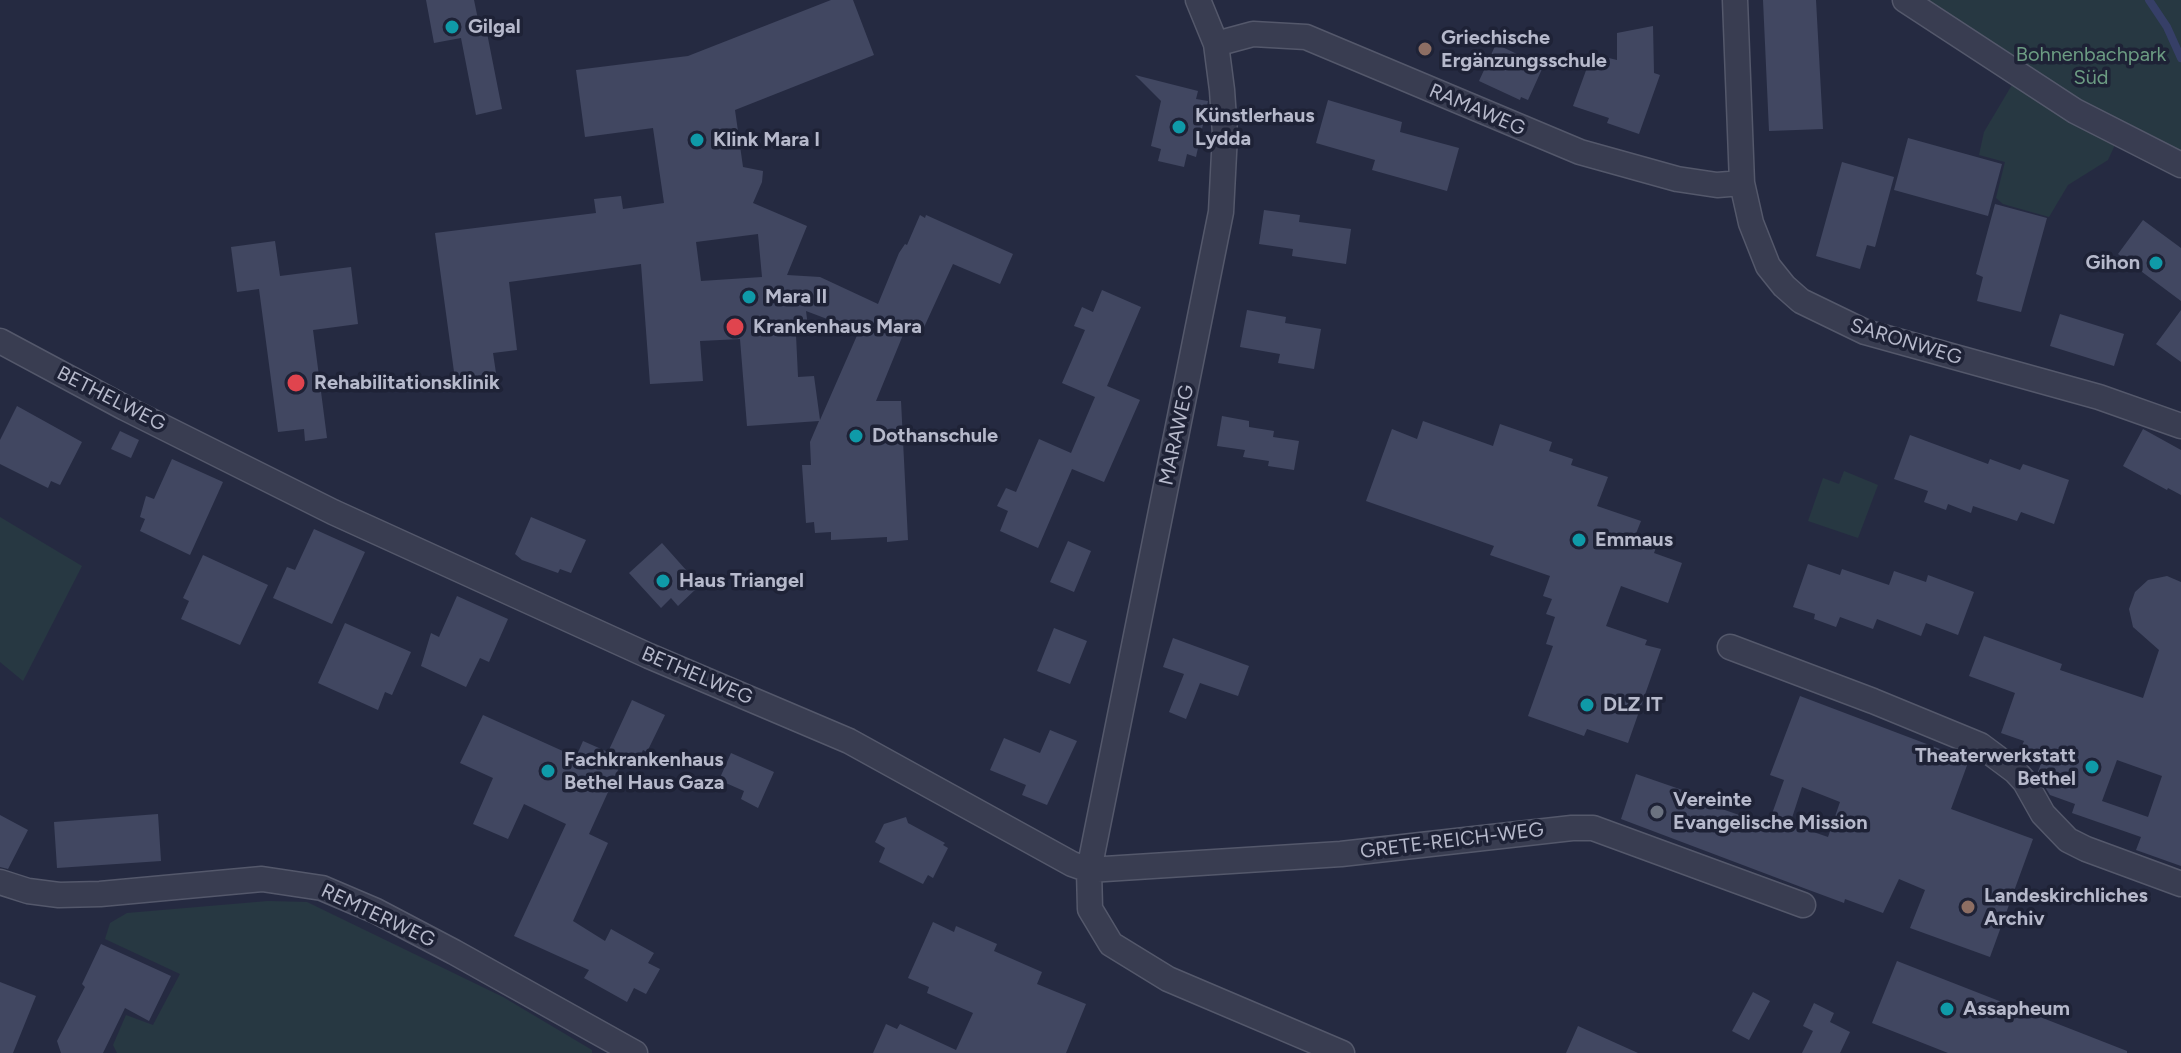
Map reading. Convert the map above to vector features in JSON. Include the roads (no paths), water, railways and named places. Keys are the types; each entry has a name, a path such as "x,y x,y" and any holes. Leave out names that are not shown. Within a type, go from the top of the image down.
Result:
{"street":[{"name":"MARAWEG","path":"1089,870 1221,212 1225,134 1216,44 1198,0"},
{"name":"SARONWEG","path":"1735,0 1742,183 1751,223 1768,266 1784,286 1801,301 1865,332 2099,397 2181,426"},
{"path":"1905,0 2075,111 2181,165"},
{"name":"RAMAWEG","path":"1216,44 1253,34 1306,37 1580,152 1677,179 1717,185 1742,183"},
{"name":"BETHELWEG","path":"0,341 125,408 333,512 634,650 849,741 1072,864 1089,870"},
{"path":"1730,647 1980,745 2015,771 2043,814 2068,840 2181,884"},
{"name":"GRETE-REICH-WEG","path":"1089,870 1341,854 1593,828 1803,905"},
{"path":"1089,870 1090,909 1111,944 1168,979 1342,1053"},
{"name":"REMTERWEG","path":"0,882 28,891 59,895 262,879 322,888 376,911 454,952 635,1053"}],"waterway":[{"path":"2149,0 2167,27 2181,58"}],"place":[{"name":"Gilgal","path":"452,27"},
{"name":"Griechische Ergänzungsschule","path":"1425,49"},
{"name":"Künstlerhaus Lydda","path":"1179,127"},
{"name":"Klink Mara I","path":"697,140"},
{"name":"Gihon","path":"2156,263"},
{"name":"Mara II","path":"749,297"},
{"name":"Krankenhaus Mara","path":"735,327"},
{"name":"Rehabilitationsklinik","path":"296,383"},
{"name":"Dothanschule","path":"856,436"},
{"name":"Emmaus","path":"1579,540"},
{"name":"Haus Triangel","path":"663,581"},
{"name":"DLZ IT","path":"1587,705"},
{"name":"Theaterwerkstatt Bethel","path":"2092,767"},
{"name":"Fachkrankenhaus Bethel Haus Gaza","path":"548,771"},
{"name":"Vereinte Evangelische Mission","path":"1657,812"},
{"name":"Landeskirchliches Archiv","path":"1968,907"},
{"name":"Assapheum","path":"1947,1009"}],"park label":[{"name":"Bohnenbachpark Süd","path":"2091,66"}]}
